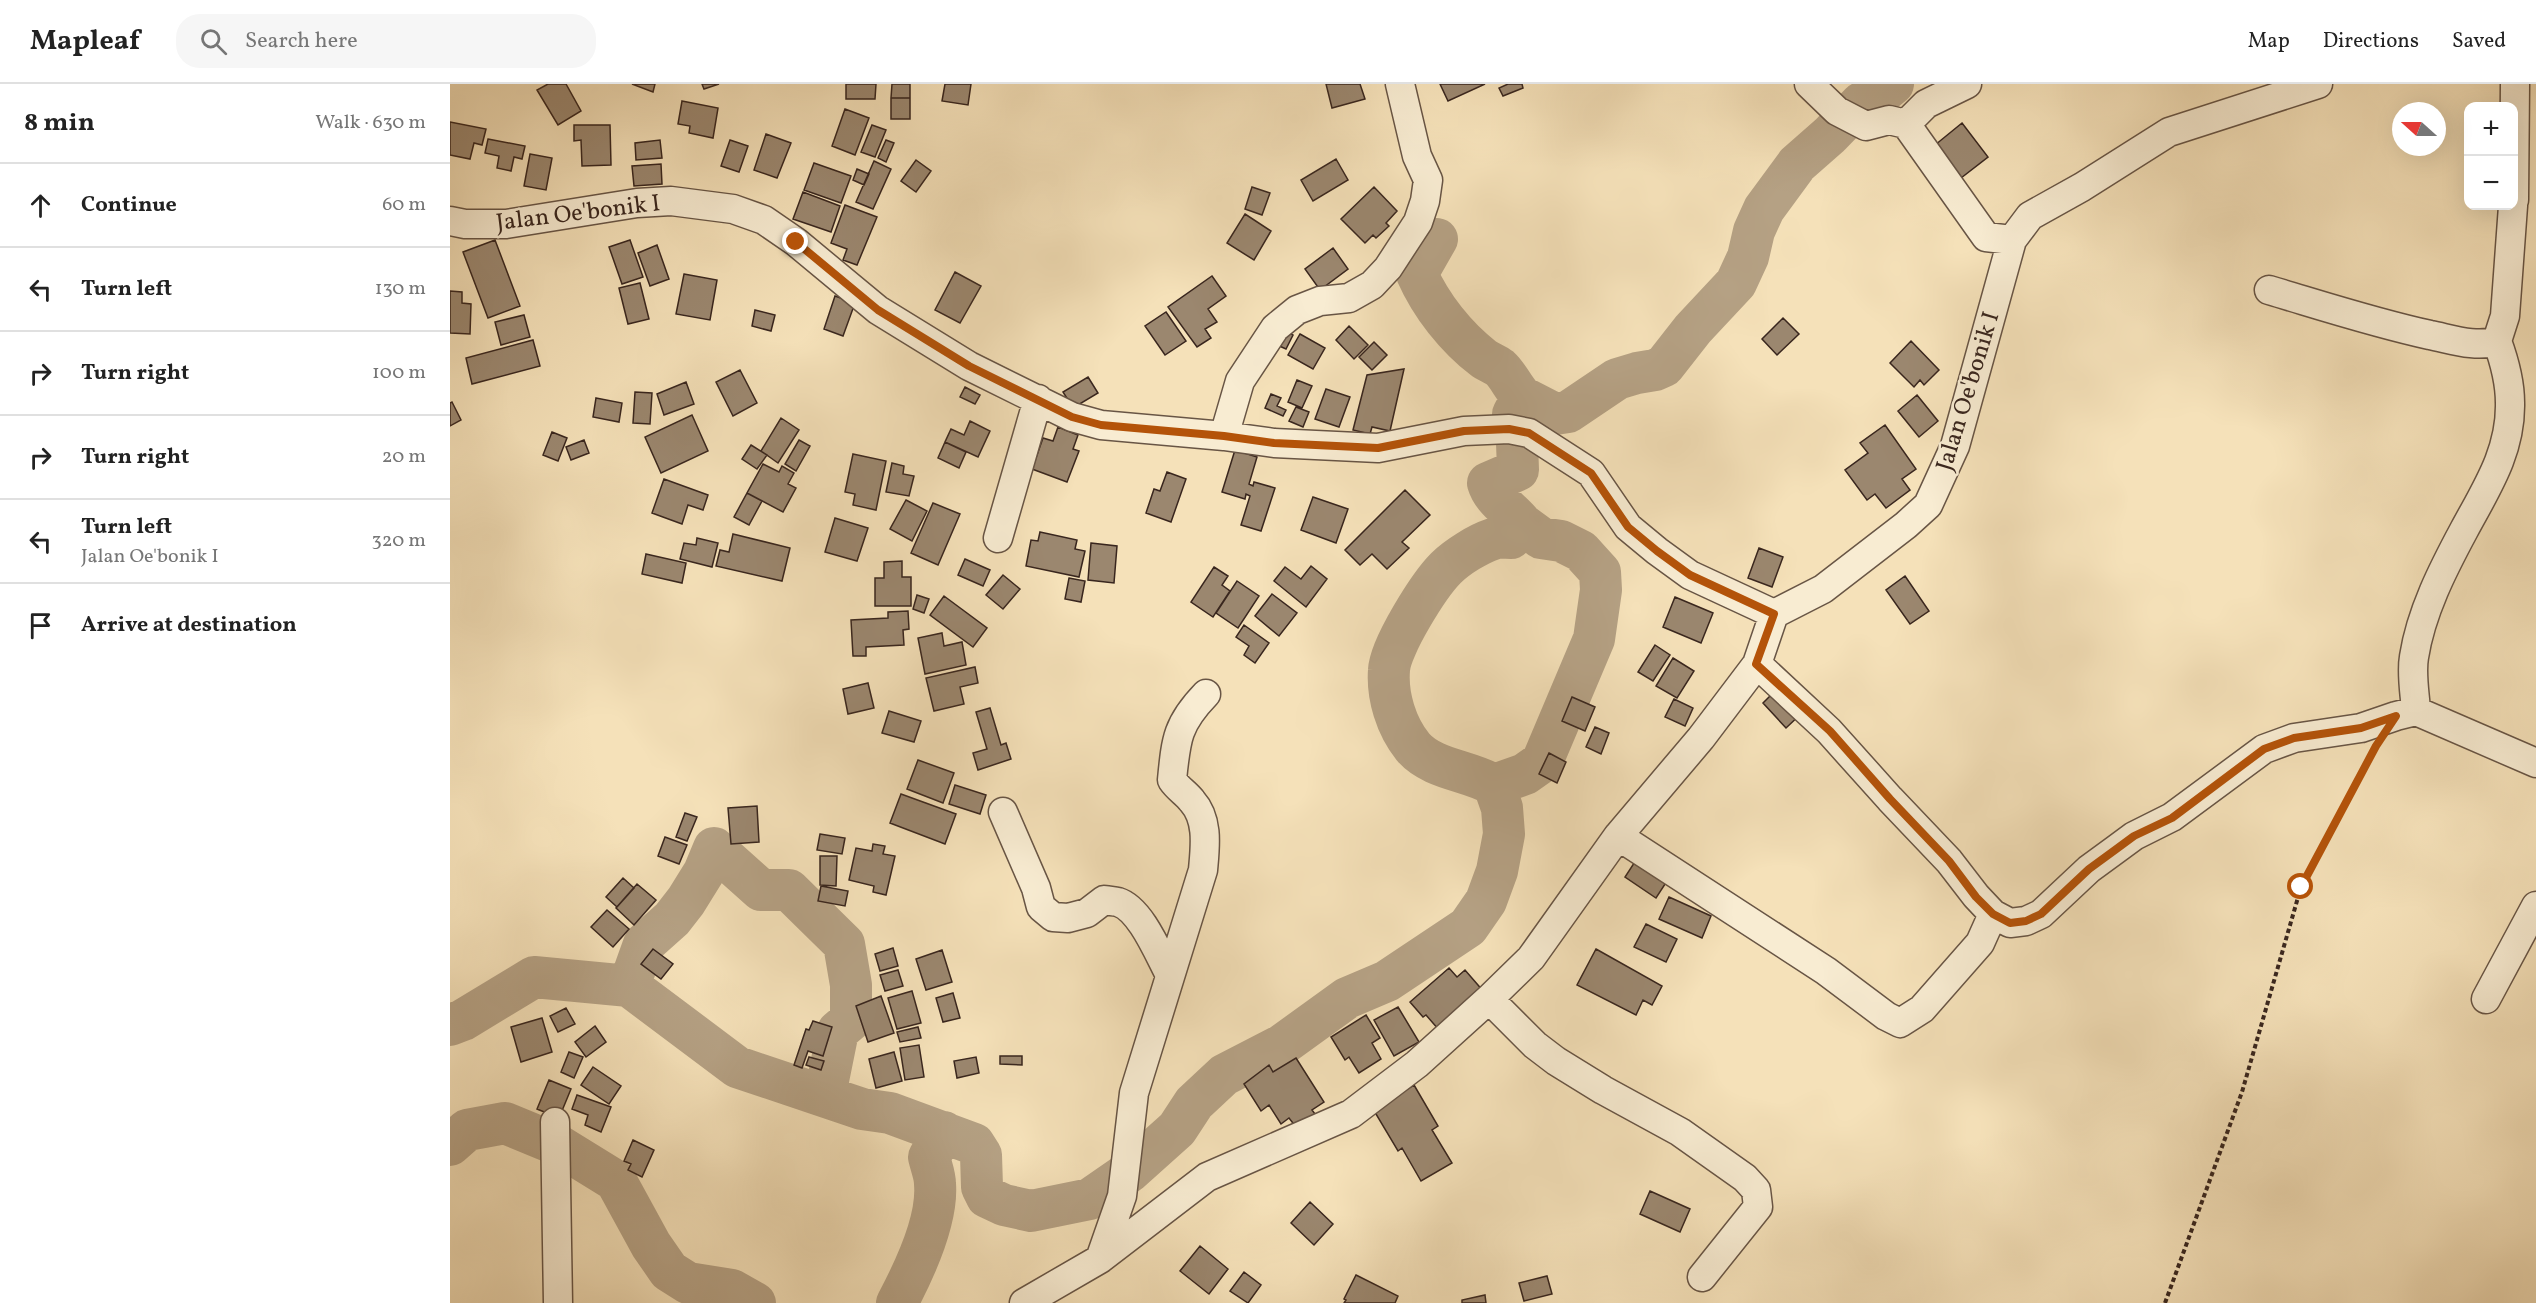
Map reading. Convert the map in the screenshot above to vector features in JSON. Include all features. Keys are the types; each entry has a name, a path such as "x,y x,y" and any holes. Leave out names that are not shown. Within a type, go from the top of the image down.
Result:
{"street":[{"path":"1809,84 1837,111 1866,126 1889,120 1906,124 1986,237 2012,240"},
{"path":"1906,124 1926,104 1966,84"},
{"name":"Jalan Oe'bonik I","path":"450,220 465,224 506,224 637,203 671,201 733,209 764,220 796,242 878,310 969,366 1072,417 1101,425 1274,443 1378,448 1464,431 1519,431 1591,473 1628,527 1690,575 1774,614 1823,589 1906,525 1928,505 1955,446 2012,240 2030,216 2082,187 2169,132 2318,84"},
{"path":"2514,156 2515,84"},
{"path":"1224,436 1240,381 1275,328 1297,310 1320,301 1349,298 1372,285 1388,268 1418,222 1425,201 1428,180 1417,156 1407,88"},
{"path":"2406,713 2413,658 2425,617 2440,577 2497,472 2506,438 2510,402 2504,360 2497,341 2505,316 2513,210"},
{"path":"2269,290 2392,327 2466,342 2487,344 2497,341"},
{"path":"998,538 1038,399"},
{"path":"1024,1303 1100,1259 1207,1177 1351,1114 1417,1064 1489,999 1531,958 1618,836 1701,738 1756,664 1774,614"},
{"path":"1756,664 1830,731 1949,861 1976,897 1993,914 2010,923 2026,921 2041,914 2089,869 2134,836 2172,818 2264,749 2294,738 2361,728 2406,713 2536,764"},
{"path":"1100,1259 1122,1196 1134,1093 1203,870 1205,848 1200,810 1172,780 1178,733 1188,712 1206,694"},
{"path":"1003,812 1036,888 1041,907 1053,917 1068,918 1087,913 1104,900 1119,902 1130,909 1143,924 1170,975"},
{"path":"1618,836 1826,971 1886,1016 1900,1023 1922,1009 1980,943 1993,914"},
{"path":"2486,999 2536,906"},
{"path":"1489,999 1535,1045 1556,1061 1603,1090 1680,1132 1745,1178 1756,1190 1758,1207 1702,1277"},
{"path":"555,1122 558,1303"}],"path":[{"path":"2165,1303 2242,1092 2301,887 2376,746 2406,713"}],"building":[{"path":"548,84 566,84 581,111 558,125 537,90"},
{"path":"632,84 655,84 653,92"},
{"path":"702,84 719,84 704,89"},
{"path":"846,84 876,84 875,99 846,99"},
{"path":"892,84 910,84 910,98 891,98"},
{"path":"945,84 971,84 968,105 942,101"},
{"path":"1326,84 1360,84 1365,99 1332,108"},
{"path":"1440,84 1485,84 1448,101"},
{"path":"1508,84 1522,84 1523,88 1503,96 1499,88"},
{"path":"891,98 910,98 910,119 891,119"},
{"path":"682,101 718,108 713,138 689,133 690,126 678,124"},
{"path":"845,109 869,118 855,155 832,146"},
{"path":"450,122 486,129 482,145 474,143 470,159 450,155"},
{"path":"1962,123 1988,157 1961,178 1935,145"},
{"path":"574,125 610,125 611,165 582,166 581,140 574,141"},
{"path":"872,125 886,130 875,157 861,152"},
{"path":"766,134 791,143 777,178 754,170"},
{"path":"488,139 525,146 522,159 514,157 511,171 497,168 499,156 485,153"},
{"path":"660,140 662,158 636,160 635,143"},
{"path":"730,140 748,146 739,172 721,166"},
{"path":"886,140 894,143 886,162 878,158"},
{"path":"530,154 552,158 546,190 524,186"},
{"path":"1336,159 1348,180 1313,201 1301,180"},
{"path":"916,160 931,171 916,192 901,181"},
{"path":"874,161 891,169 873,209 856,202"},
{"path":"814,163 851,176 841,203 804,190"},
{"path":"661,164 662,184 634,186 632,166"},
{"path":"857,169 869,174 864,185 853,180"},
{"path":"1252,187 1270,193 1262,215 1245,209"},
{"path":"1374,187 1397,211 1386,223 1389,226 1376,238 1373,235 1365,243 1341,219"},
{"path":"803,192 840,206 831,232 793,219"},
{"path":"845,205 877,217 857,265 843,260 847,249 831,243"},
{"path":"1245,214 1271,231 1254,260 1227,243"},
{"path":"495,240 520,306 488,318 463,252"},
{"path":"630,240 643,277 622,284 609,247"},
{"path":"657,245 669,279 650,286 638,253"},
{"path":"1333,248 1348,269 1320,290 1305,269"},
{"path":"955,272 981,286 960,323 935,310"},
{"path":"684,274 717,280 710,320 676,314"},
{"path":"1212,276 1226,296 1208,309 1217,322 1205,329 1211,338 1197,347 1168,307"},
{"path":"640,283 649,319 628,324 619,288"},
{"path":"450,291 462,292 462,303 471,304 470,334 450,333"},
{"path":"835,296 855,303 843,336 824,329"},
{"path":"755,310 775,315 771,331 752,326"},
{"path":"1166,312 1186,341 1165,355 1145,326"},
{"path":"524,315 530,337 501,345 495,322"},
{"path":"1783,318 1799,334 1777,355 1762,339"},
{"path":"1349,326 1368,345 1354,359 1336,340"},
{"path":"1281,329 1293,335 1286,349 1275,344"},
{"path":"1300,334 1325,348 1313,369 1288,355"},
{"path":"533,340 540,366 472,384 466,358"},
{"path":"1911,341 1939,370 1924,385 1920,380 1914,387 1890,363"},
{"path":"1374,342 1387,355 1372,370 1359,357"},
{"path":"1404,369 1390,431 1372,427 1370,434 1353,430 1367,375"},
{"path":"740,370 757,403 733,416 716,382"},
{"path":"1088,377 1098,393 1073,408 1063,392"},
{"path":"1297,380 1312,386 1302,408 1288,402"},
{"path":"686,382 694,404 664,415 657,394"},
{"path":"965,387 980,395 975,404 960,397"},
{"path":"1326,389 1350,397 1339,427 1315,419"},
{"path":"635,392 652,393 650,424 633,423"},
{"path":"1271,394 1281,398 1277,406 1286,410 1283,416 1265,408"},
{"path":"1917,395 1938,421 1919,437 1898,411"},
{"path":"596,398 622,403 619,422 593,417"},
{"path":"452,402 461,420 450,426 450,403"},
{"path":"1296,407 1309,412 1303,427 1289,421"},
{"path":"692,415 708,451 661,473 645,437"},
{"path":"781,418 799,430 778,463 761,451"},
{"path":"970,421 990,431 978,457 945,442 951,429 964,435"},
{"path":"1885,425 1916,469 1902,479 1910,490 1886,508 1875,494 1867,500 1845,470 1868,453 1860,443"},
{"path":"1058,427 1078,435 1073,449 1079,451 1067,482 1032,469 1043,438 1053,441"},
{"path":"552,432 567,438 558,461 543,455"},
{"path":"584,440 589,453 571,460 566,447"},
{"path":"799,440 810,446 796,471 785,464"},
{"path":"945,442 966,452 959,468 938,458"},
{"path":"751,445 767,455 757,469 742,459"},
{"path":"1235,450 1257,457 1249,484 1253,486 1254,482 1275,488 1261,531 1241,525 1250,496 1246,494 1245,499 1222,492"},
{"path":"853,454 886,461 876,510 853,505 855,494 845,492"},
{"path":"892,463 904,466 903,474 914,476 909,496 886,492"},
{"path":"763,464 779,472 782,466 794,473 788,484 796,488 783,512 747,493"},
{"path":"1167,472 1186,479 1171,522 1146,513 1154,489 1160,491"},
{"path":"664,479 708,495 703,510 688,505 682,524 652,513"},
{"path":"1405,490 1430,515 1402,542 1409,548 1387,569 1372,554 1360,565 1345,550"},
{"path":"747,493 762,501 749,525 734,517"},
{"path":"1313,497 1348,509 1336,543 1301,530"},
{"path":"906,500 927,511 912,541 890,529"},
{"path":"933,503 960,514 938,565 911,553"},
{"path":"835,518 868,528 857,561 825,552"},
{"path":"1040,532 1077,540 1075,549 1085,551 1079,577 1026,566 1031,540 1038,541"},
{"path":"733,534 790,548 782,581 716,566 720,550 729,552"},
{"path":"697,538 718,543 712,567 680,559 684,543 696,545"},
{"path":"1091,543 1117,546 1114,583 1088,580"},
{"path":"1759,548 1783,557 1772,587 1748,578"},
{"path":"646,554 686,563 682,583 642,574"},
{"path":"965,559 990,570 983,586 958,575"},
{"path":"902,561 902,577 911,577 911,606 875,606 875,578 884,578 884,562"},
{"path":"1311,566 1327,579 1306,607 1274,581 1285,567 1301,579"},
{"path":"1214,567 1228,576 1222,585 1230,591 1213,617 1191,602"},
{"path":"1003,575 1020,589 1003,609 986,595"},
{"path":"1905,576 1929,611 1910,624 1886,590"},
{"path":"1069,578 1085,581 1081,602 1065,599"},
{"path":"1237,581 1259,596 1238,628 1216,613"},
{"path":"1272,594 1297,613 1279,636 1255,616"},
{"path":"917,595 929,599 924,613 913,609"},
{"path":"944,596 987,628 973,647 930,615"},
{"path":"1675,597 1713,613 1701,643 1663,627"},
{"path":"908,611 909,629 903,630 904,645 866,647 866,656 853,656 851,620 888,618 888,612"},
{"path":"1244,625 1269,643 1255,663 1244,655 1249,646 1236,637"},
{"path":"942,633 944,646 962,642 966,665 925,674 918,638"},
{"path":"1655,645 1670,655 1653,681 1638,672"},
{"path":"1673,658 1694,671 1677,698 1656,686"},
{"path":"975,667 978,683 960,687 964,704 934,711 926,678"},
{"path":"868,683 874,708 848,714 843,689"},
{"path":"1780,686 1804,711 1786,728 1763,703"},
{"path":"1572,697 1595,707 1585,731 1562,721"},
{"path":"1674,699 1693,708 1685,726 1665,717"},
{"path":"990,708 1001,745 1006,743 1011,759 978,770 973,753 987,749 976,712"},
{"path":"889,711 921,721 914,742 882,733"},
{"path":"1595,727 1609,733 1601,754 1586,747"},
{"path":"1549,753 1566,762 1557,783 1539,774"},
{"path":"918,760 954,773 943,803 907,789"},
{"path":"955,785 986,795 980,814 949,804"},
{"path":"901,794 956,814 945,844 890,823"},
{"path":"757,806 759,842 731,844 728,808"},
{"path":"685,813 697,817 687,841 676,837"},
{"path":"820,834 845,838 842,854 817,850"},
{"path":"665,837 687,845 679,864 658,856"},
{"path":"873,844 885,846 883,854 895,856 886,895 873,892 874,886 849,880 856,848 872,851"},
{"path":"820,856 837,856 836,886 820,885"},
{"path":"1638,857 1669,878 1656,898 1625,877"},
{"path":"623,878 634,888 617,907 606,897"},
{"path":"637,884 656,900 634,925 616,908"},
{"path":"821,886 848,891 845,906 818,901"},
{"path":"1669,897 1711,916 1702,938 1659,919"},
{"path":"607,910 629,929 613,947 591,927"},
{"path":"1646,924 1677,939 1666,962 1634,947"},
{"path":"893,948 898,966 880,971 875,954"},
{"path":"653,949 673,964 661,979 641,964"},
{"path":"1596,949 1662,986 1652,1005 1643,1000 1636,1015 1577,985"},
{"path":"942,950 952,982 926,990 916,959"},
{"path":"1449,968 1457,977 1465,970 1484,992 1439,1030 1410,1002"},
{"path":"898,970 903,986 885,991 880,975"},
{"path":"912,991 921,1023 897,1029 888,998"},
{"path":"953,993 960,1018 943,1022 936,998"},
{"path":"881,996 894,1033 868,1042 856,1006"},
{"path":"1398,1007 1419,1042 1394,1056 1374,1020"},
{"path":"566,1008 575,1024 558,1032 550,1016"},
{"path":"1366,1015 1380,1038 1372,1043 1381,1059 1359,1073 1349,1057 1345,1060 1331,1037"},
{"path":"542,1018 552,1052 521,1062 511,1027"},
{"path":"813,1021 832,1027 823,1056 808,1051 802,1068 794,1065 806,1029 809,1030"},
{"path":"595,1026 606,1042 586,1057 575,1042"},
{"path":"918,1027 921,1038 900,1042 897,1032"},
{"path":"919,1045 924,1077 905,1080 900,1048"},
{"path":"569,1052 583,1057 574,1078 561,1072"},
{"path":"894,1052 902,1081 876,1088 869,1059"},
{"path":"1000,1056 1022,1056 1022,1065 1000,1064"},
{"path":"809,1057 824,1061 821,1070 806,1065"},
{"path":"976,1057 979,1073 957,1078 954,1061"},
{"path":"1296,1058 1324,1102 1312,1110 1315,1114 1296,1127 1289,1118 1281,1124 1269,1105 1261,1111 1244,1084 1269,1065 1273,1072"},
{"path":"593,1067 621,1086 609,1104 581,1085"},
{"path":"549,1080 571,1089 559,1118 537,1109"},
{"path":"1414,1085 1438,1126 1432,1130 1452,1163 1421,1181 1402,1148 1398,1151 1373,1109"},
{"path":"577,1095 611,1107 601,1132 585,1125 588,1115 572,1109"},
{"path":"633,1140 654,1150 642,1177 628,1170 631,1164 624,1161"},
{"path":"1650,1191 1690,1209 1680,1232 1640,1214"},
{"path":"1310,1202 1333,1224 1314,1245 1291,1223"},
{"path":"1200,1246 1228,1269 1209,1294 1180,1271"},
{"path":"1244,1272 1261,1285 1248,1303 1230,1291"},
{"path":"1356,1275 1398,1296 1395,1303 1344,1303"},
{"path":"1547,1276 1552,1294 1524,1301 1519,1283"},
{"path":"1485,1295 1486,1303 1462,1303 1462,1300"}],"waterway":[{"path":"450,1025 463,1020 534,977 629,986 737,1067 862,1109 890,1113 974,1144 981,1155 982,1187 987,1197 1004,1205 1031,1211 1090,1199 1129,1172 1177,1129 1194,1103 1224,1075 1282,1045 1347,998 1387,981 1468,927 1486,901 1497,871 1504,834 1502,808 1494,785 1431,761 1421,755 1407,739 1397,720 1391,700 1389,680 1391,660 1403,632 1430,588 1451,564 1468,551 1487,541 1511,538 1522,524 1498,500 1488,483 1518,470 1517,443 1523,427 1513,414 1522,397 1555,414 1568,412 1617,379 1664,366 1693,329 1736,283 1748,257 1754,231 1764,209 1797,164 1861,103 1882,93 1893,84"},
{"path":"1437,239 1417,274 1423,286 1454,331 1473,350 1500,368 1522,397"},
{"path":"1494,785 1525,774 1542,762 1594,639 1601,590 1600,572 1581,551 1561,541 1541,538 1522,524"},
{"path":"629,986 644,944 672,919 686,901 704,872 714,848 761,890 789,890 844,944 851,985 851,1020 838,1031 825,1095"},
{"path":"450,1145 467,1130 505,1123 556,1144 616,1181 651,1245 669,1271 688,1283 732,1290 755,1303"},
{"path":"897,1303 911,1276 929,1229 935,1198 934,1174 929,1157 944,1132"}],"route":[{"path":"796,242 878,310 969,366 1072,417 1101,425 1274,443 1378,448 1414,443 1464,431 1509,429 1529,433 1591,473 1628,527 1657,551 1690,575 1774,614 1756,664 1830,731 1949,861 1976,897 1993,914 2010,923 2026,921 2041,914 2089,869 2134,836 2172,818 2264,749 2294,738 2361,728 2396,716 2376,746 2301,887"}]}
